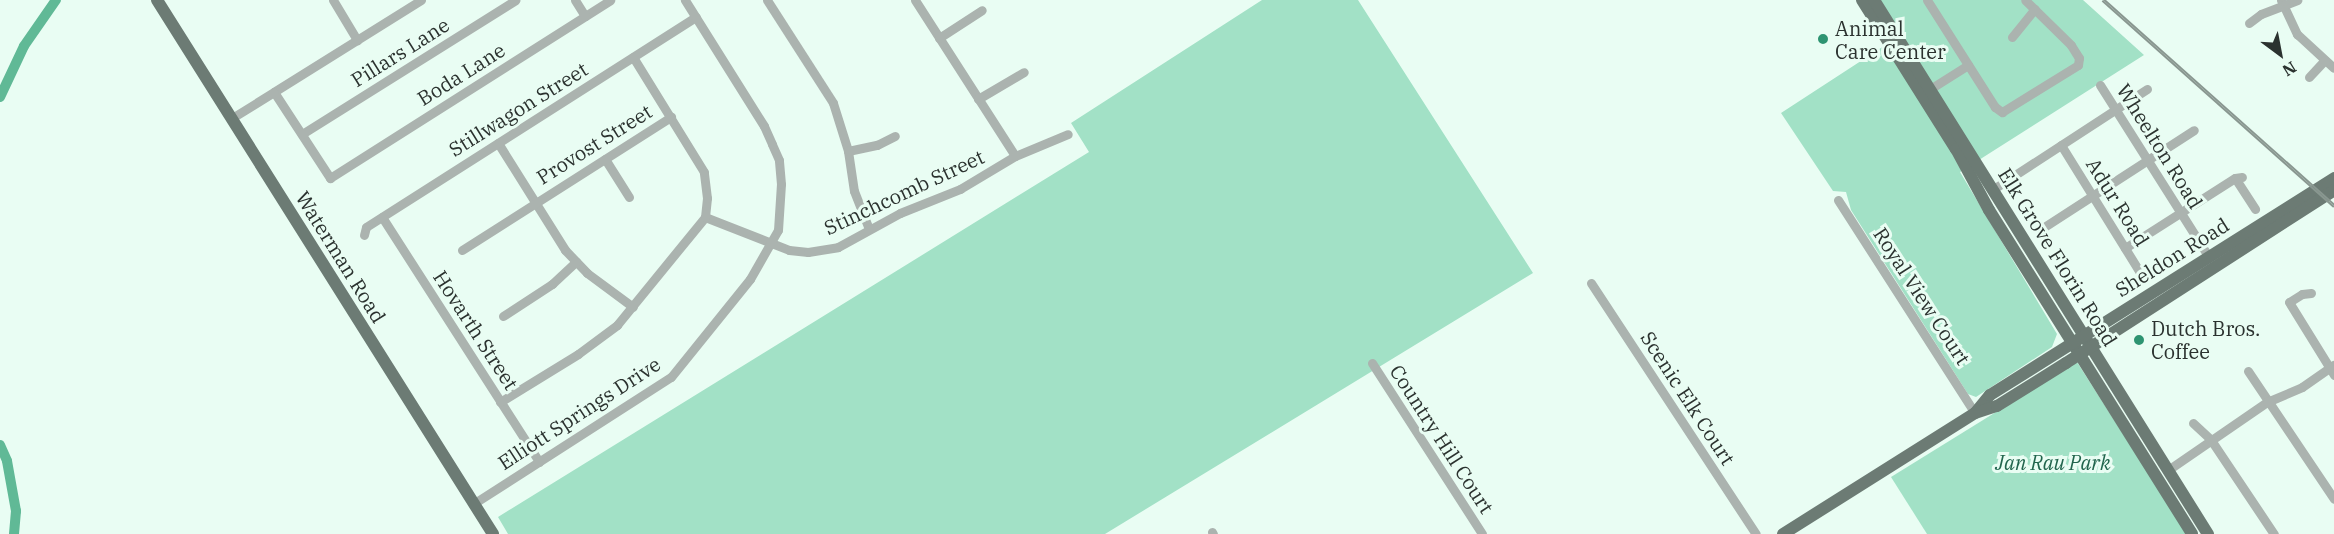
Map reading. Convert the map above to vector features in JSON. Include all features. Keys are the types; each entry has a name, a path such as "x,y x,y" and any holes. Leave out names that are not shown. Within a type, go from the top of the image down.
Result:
{"main road":[{"name":"Waterman Road","path":"157,0 493,534"},
{"name":"Elk Grove Florin Road","path":"1862,0 2192,534"},
{"name":"Elk Grove Florin Road","path":"1874,1 2085,334 2208,534"},
{"name":"Sheldon Road","path":"1783,534 1975,412 1990,395 2072,342 2334,178"},
{"path":"1974,182 1981,184 1984,190 1992,190"},
{"name":"Sheldon Road","path":"1975,412 1997,406 2334,190"},
{"path":"2188,283 2192,276 2214,260 2227,244"}],"street":[{"path":"333,0 357,40"},
{"path":"232,118 421,0"},
{"name":"Pillars Lane","path":"302,134 516,0"},
{"path":"575,0 585,16"},
{"name":"Boda Lane","path":"302,134 330,178 610,0"},
{"name":"Elliott Springs Drive","path":"474,504 671,377 750,279 778,230 781,211 779,160 764,126 686,0"},
{"path":"767,0 833,103 848,151 855,191 869,229"},
{"path":"915,0 1015,156"},
{"path":"1927,0 1995,107 2002,112 2078,65 2076,51 2025,0"},
{"path":"2249,23 2282,3 2297,0"},
{"path":"2282,3 2297,34 2334,68"},
{"path":"2012,37 2035,9"},
{"path":"939,38 982,10"},
{"name":"Stillwagon Street","path":"364,235 366,227 696,17"},
{"path":"500,402 600,339 633,307 705,217 707,198 704,172 633,57"},
{"path":"2309,77 2325,60"},
{"path":"1930,89 1968,65"},
{"path":"978,99 1023,72"},
{"name":"Wheelton Road","path":"2100,85 2208,256"},
{"path":"1992,190 2147,89"},
{"path":"274,92 302,134"},
{"name":"Provost Street","path":"462,250 671,117"},
{"path":"2041,229 2194,130"},
{"name":"Stinchcomb Street","path":"705,217 771,244 808,252 838,247 869,229 960,189 1015,156 1068,134"},
{"path":"848,151 877,145 896,136"},
{"path":"498,143 565,250 576,262 633,307"},
{"name":"Adur Road","path":"2061,145 2144,279"},
{"path":"605,159 629,197"},
{"path":"2125,248 2238,177 2255,209"},
{"name":"Royal View Court","path":"1838,200 1975,412"},
{"name":"Hovarth Street","path":"382,217 539,462"},
{"path":"503,316 552,284 576,262"},
{"name":"Scenic Elk Court","path":"1591,283 1756,534"},
{"path":"2168,470 2267,402 2302,387 2332,369 2289,302 2302,294 2311,293"},
{"name":"Country Hill Court","path":"1371,363 1482,534"},
{"path":"2248,371 2334,499"},
{"path":"2193,423 2211,441 2274,534"}],"green space":[{"path":"1262,0 1358,0 1533,273 1105,534 508,534 498,517 1089,152 1071,123"},
{"path":"1859,0 2083,0 2144,55 1960,172 2057,334 2052,347 1976,397 1968,394 1851,210 1846,192 1833,191 1781,113 1887,44"},
{"name":"Jan Rau Park","path":"2077,362 2187,534 1927,534 1891,477"}],"waterway":[{"path":"0,97 24,46 56,0"},
{"path":"0,445 7,461 16,511 14,534"}],"railway":[{"path":"2103,0 2334,206"}],"place":[{"name":"Animal Care Center","path":"1823,39"},
{"name":"Dutch Bros. Coffee","path":"2139,340"}]}
